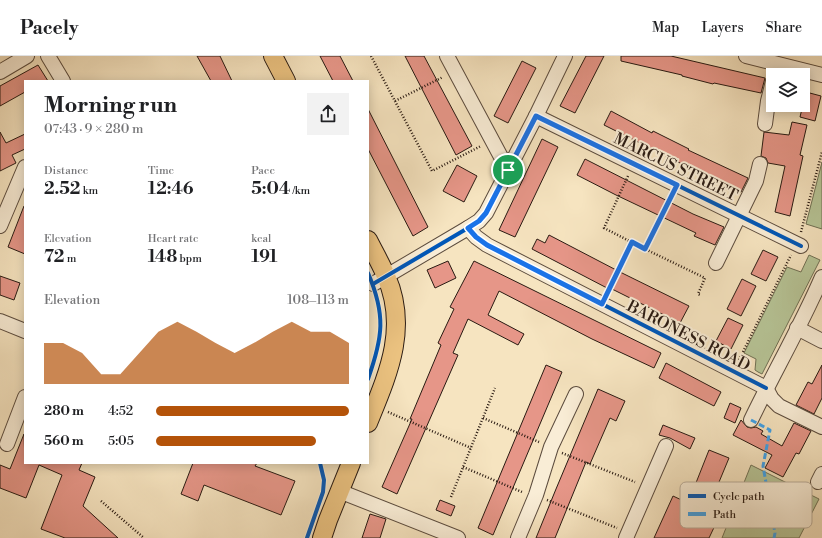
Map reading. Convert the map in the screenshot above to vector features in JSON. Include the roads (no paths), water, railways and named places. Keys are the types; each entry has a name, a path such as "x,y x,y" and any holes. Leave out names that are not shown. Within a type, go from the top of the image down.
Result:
{"main road":[{"path":"273,56 285,80"},
{"path":"369,243 380,281 394,301 397,327 395,349 391,363 371,415"},
{"path":"322,538 351,464"}],"street":[{"path":"0,72 27,56"},
{"path":"48,56 62,80"},
{"path":"447,56 508,170"},
{"path":"380,281 479,221 486,213 565,56"},
{"path":"746,56 774,68"},
{"path":"810,73 822,75"},
{"path":"765,124 767,112"},
{"name":"MARCUS STREET","path":"536,116 798,245"},
{"path":"716,263 756,181 760,164"},
{"path":"0,226 24,169"},
{"name":"BARONESS ROAD","path":"468,228 476,237 487,245 766,388"},
{"path":"751,420 797,328 810,307 822,277"},
{"path":"0,321 24,331"},
{"path":"797,328 822,341"},
{"path":"766,388 772,399 779,406 822,427"},
{"path":"518,538 535,496 552,447 576,394"},
{"path":"7,444 24,400"},
{"path":"627,535 666,446"},
{"path":"339,491 458,538"}]}
